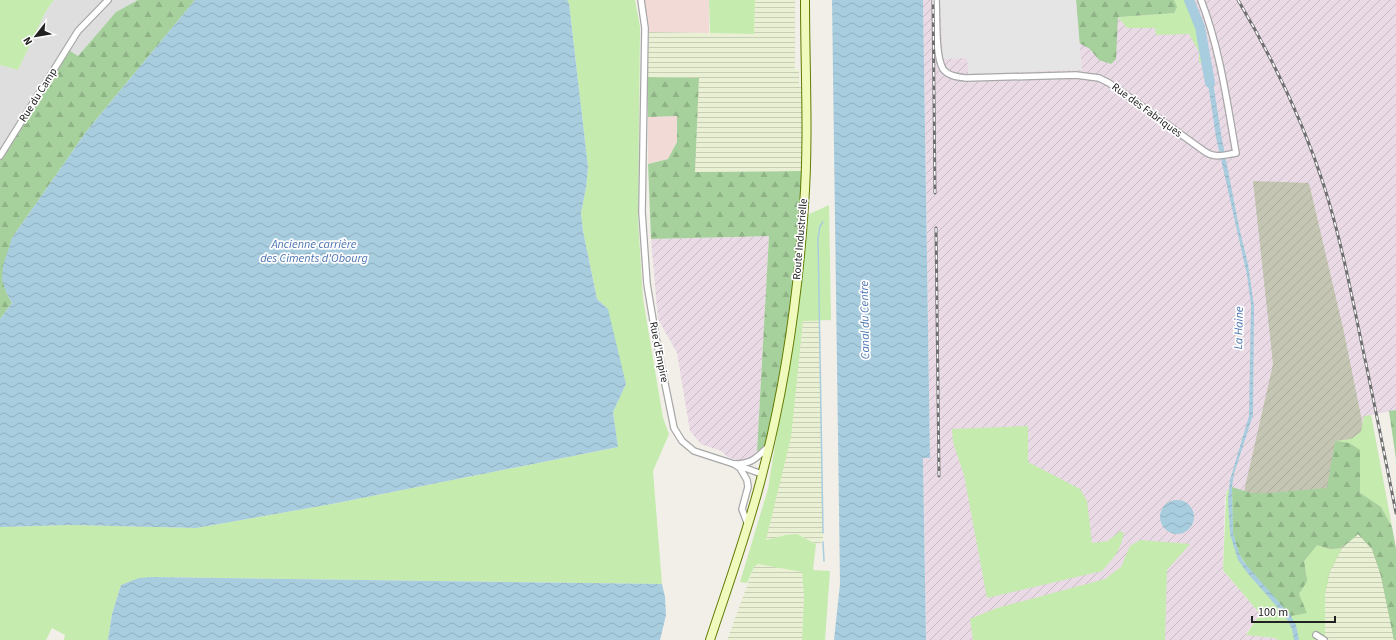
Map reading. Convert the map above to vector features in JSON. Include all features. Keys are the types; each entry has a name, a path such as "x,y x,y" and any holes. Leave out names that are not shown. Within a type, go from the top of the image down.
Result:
{"main road":[{"name":"Route Industrielle","path":"762,474 769,447 790,335 803,217 806,128 805,0"},
{"path":"710,640 748,526 762,474"}],"street":[{"name":"Rue du Camp","path":"0,156 78,30 108,0"},
{"name":"Rue d'Empire","path":"641,0 645,28 642,212 647,284 672,419 678,435 688,447 694,451 762,474"},
{"name":"Rue des Fabriques","path":"936,0 938,54 943,68 950,75 966,78 1076,75 1099,78 1109,83 1211,156 1236,153 1218,56 1208,17 1201,0"},
{"path":"734,464 752,462 769,447"},
{"path":"734,464 740,468 748,480 748,487 742,509 748,526"},
{"path":"1317,637 1324,640"}],"shaded area":[{"path":"54,0 138,0 116,12 78,56 67,49 0,156 0,65 18,70 46,11"},
{"path":"643,0 709,0 709,33 647,32"},
{"path":"755,0 795,0 795,70 799,69 799,87 806,88 806,171 695,172 699,78 647,77 649,32 754,34"},
{"path":"923,0 1396,0 1396,410 1371,415 1396,549 1396,640 926,640 923,458 930,458","holes":["1227,490 1276,638 1246,634 1260,614 1223,570 1225,498"]},
{"path":"940,0 1076,0 1082,70 968,74 967,58 943,59"},
{"path":"677,116 677,142 668,159 648,164 648,117"},
{"path":"1253,181 1309,183 1344,332 1396,589 1396,640 1376,640 1325,623 1240,509 1273,364"},
{"path":"769,236 757,451 751,458 736,460 728,457 721,451 701,444 690,431 677,353 658,319 651,239"},
{"path":"803,320 820,320 823,542 816,544 797,534 766,540 776,497 801,342"},
{"path":"1358,534 1372,549 1381,576 1394,640 1325,640 1325,594 1330,571 1342,548"},
{"path":"758,564 802,572 804,597 802,640 727,640 754,567"}],"green space":[{"path":"0,0 54,0 46,11 18,70 0,65"},
{"path":"138,0 195,0 86,132 12,238 6,292 12,303 0,319 0,156 67,49 78,56 116,12"},
{"path":"567,0 635,0 640,27 638,220 643,299 663,418 669,434 653,471 662,584 151,577 121,585 112,614 108,640 64,640 65,635 52,628 46,640 0,640 0,527 71,525 196,528 332,504 618,447 613,412 626,384 606,307 597,299 583,231 581,213 588,167 569,3"},
{"path":"709,0 755,0 754,34 710,33"},
{"path":"1076,0 1174,0 1177,7 1174,13 1118,17 1116,59 1111,64 1099,60 1090,49 1079,43"},
{"path":"1174,0 1194,0 1203,22 1210,62 1199,63 1199,52 1189,34 1156,35 1155,28 1127,28 1118,17 1174,13 1177,7"},
{"path":"647,77 699,78 695,172 806,171 799,265 769,447 757,451 769,236 651,239 648,164 668,159 677,142 677,116 648,117"},
{"path":"829,205 831,320 803,321 791,437 766,540 797,534 816,544 813,570 830,571 825,640 802,640 804,597 802,572 758,564 754,567 747,583 740,582 768,489 795,321 803,217"},
{"path":"1396,410 1396,459 1389,411"},
{"path":"1371,415 1392,527 1381,507 1360,493 1360,450 1349,443 1335,441 1351,439 1361,432 1364,416"},
{"path":"1028,426 1028,462 1080,489 1087,501 1092,543 1108,541 1120,531 1124,533 1121,545 1116,554 1102,571 987,598 964,475 953,442 952,429"},
{"path":"1335,441 1349,443 1360,450 1360,493 1381,507 1392,527 1396,549 1396,640 1394,640 1381,576 1372,549 1358,534 1340,548 1336,549 1317,545 1304,561 1307,581 1299,594 1307,613 1291,616 1248,568 1239,553 1233,533 1232,487 1251,493 1327,488"},
{"path":"1232,487 1299,594 1307,581 1304,561 1317,545 1329,549 1342,548 1330,571 1325,594 1325,640 1277,640 1276,638 1246,635 1260,614 1223,570 1226,498 1227,490"},
{"path":"1140,540 1190,544 1167,570 1165,640 973,640 970,619 997,608 1105,579 1121,567 1130,546"}],"water":[{"name":"Ancienne carrière des Ciments d'Obourg","path":"195,0 567,0 569,3 588,167 581,213 583,231 597,299 608,309 626,384 613,412 618,447 332,504 196,528 71,525 0,527 0,319 12,303 2,280 3,266 12,238 86,132"},
{"name":"Canal du Centre","path":"832,0 923,0 930,458 923,458 926,640 834,640 840,584"},
{"path":"1211,69 1221,134 1239,227 1248,264 1254,306 1253,415 1234,474 1232,487 1233,533 1243,561 1291,616 1296,625 1299,640 1294,640 1292,629 1286,617 1249,575 1238,560 1230,534 1228,500 1230,480 1249,416 1251,305 1247,275 1216,137 1206,70"},
{"path":"1174,500 1180,500 1184,501 1191,507 1194,517 1193,524 1187,531 1180,534 1174,534 1170,533 1163,527 1160,520 1160,514 1161,510 1167,503"},
{"path":"139,578 662,584 665,597 666,615 660,640 108,640 112,614 121,585"}],"waterway":[{"name":"La Haine","path":"1189,0 1200,27 1210,83"},
{"path":"823,222 820,226 818,238 823,533"},
{"path":"823,542 824,561"}],"railway":[{"path":"933,0 935,193"},
{"path":"1238,0 1287,92 1317,164 1325,189 1350,286 1396,513"},
{"path":"936,228 939,476"}]}
